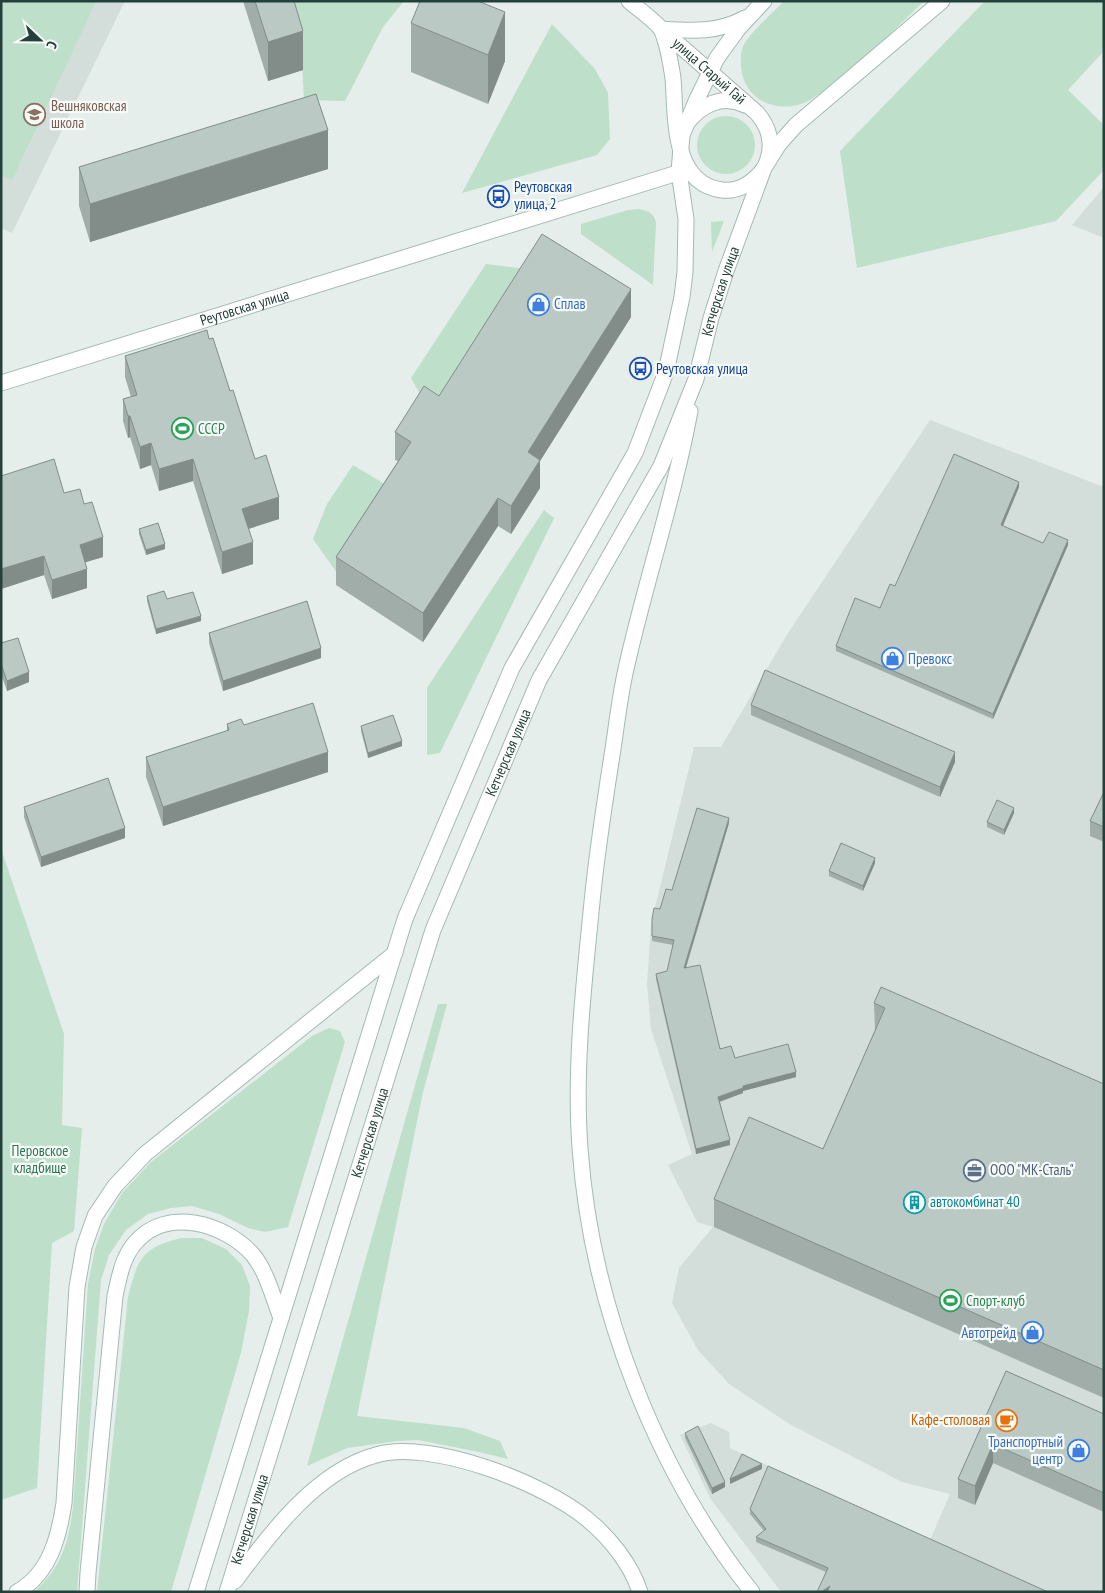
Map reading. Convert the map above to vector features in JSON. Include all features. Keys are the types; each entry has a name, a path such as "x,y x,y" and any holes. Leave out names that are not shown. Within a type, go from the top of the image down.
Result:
{"main road":[{"name":"улица Старый Гай","path":"629,1 757,113 767,128 770,138 769,156 764,168"},
{"name":"Кетчерская улица","path":"196,1592 405,919 512,668 634,453 666,372 682,297 685,272 686,219 681,148 682,135 709,72 725,45 764,1"},
{"name":"Кетчерская улица","path":"228,1591 433,930 540,680 660,466 696,379 711,318 726,270 764,168 779,144 796,125 942,1"},
{"path":"661,29 688,31 717,29 730,26 751,15"},
{"name":"улица Старый Гай","path":"661,29 671,63 676,124 681,148"},
{"name":"улица Старый Гай","path":"687,123 704,106 723,100 741,103 757,113"},
{"path":"684,171 712,188 723,190 746,185 756,178 764,168"},
{"name":"Реутовская улица","path":"1,383 684,171"},
{"path":"696,379 682,450 625,671 597,855 582,994 578,1080 580,1147 586,1207 598,1265 616,1335 654,1434 706,1528 752,1592"},
{"path":"17,1592 26,1587 42,1571 52,1552 60,1530 64,1503 77,1287 84,1247 95,1216 116,1186 145,1154 395,953"},
{"path":"87,1592 115,1296 122,1265 135,1242 154,1228 175,1221 195,1222 238,1241 254,1256 262,1270 281,1318"},
{"path":"228,1591 267,1539 306,1497 338,1470 376,1454 408,1451 449,1457 474,1464 543,1491 587,1519 615,1547 636,1579 640,1592"}],"shaded area":[{"name":"Вешняковская школа","path":"1,1 125,1 12,233 1,228"},
{"path":"1104,187 1104,238 1072,225"},
{"path":"930,420 1104,487 1104,1592 781,1592 710,1498 680,1435 711,1423 729,1432 730,1448 930,1540 950,1494 902,1482 791,1425 729,1384 698,1350 672,1303 679,1268 713,1227 697,1222 668,1165 692,1154 651,1029 647,984 651,924 694,747 721,747 788,633"}],"green space":[{"name":"Вешняковская школа","path":"1,1 96,2 12,180 1,175"},
{"path":"284,1 404,1 383,27 345,101 304,100 302,63"},
{"path":"784,1 924,1 850,73 810,100 799,105 776,106 756,97 749,89 743,78 741,52 746,42 756,30"},
{"path":"985,1 1104,1 1104,51 1068,90 1104,125 1104,170 1056,221 857,268 840,151"},
{"path":"552,24 595,69 608,93 610,139 597,155 462,193"},
{"path":"720,116 732,116 747,124 755,139 755,151 747,166 732,174 720,174 705,166 697,151 697,139 705,124"},
{"path":"639,209 651,213 656,223 653,285 581,234 581,224 628,210"},
{"path":"724,221 712,252 711,222"},
{"path":"486,264 527,269 432,416 411,378"},
{"path":"353,465 391,488 337,573 313,539 327,504"},
{"path":"544,510 554,518 440,753 427,755 427,688"},
{"name":"Перовское кладбище","path":"1,849 64,1034 62,1125 82,1128 74,1231 52,1243 37,1488 1,1500"},
{"path":"438,1004 447,1004 423,1092 357,1416 464,1428 500,1441 508,1459 418,1440 347,1448 307,1466"},
{"path":"329,1028 340,1031 345,1042 288,1227 265,1232 248,1228 219,1214 192,1206 171,1208 148,1214 126,1230 109,1255 101,1280 77,1592 34,1592 44,1583 57,1564 66,1543 71,1521 88,1284 95,1249 104,1224 122,1193 151,1162 312,1036"},
{"path":"181,1238 202,1238 226,1249 242,1265 250,1286 249,1311 241,1353 171,1592 97,1592 128,1297 135,1273 143,1257 157,1246"}],"building":[{"path":"255,1 294,1 303,31 268,42"},
{"path":"420,1 478,1 505,12 488,55 411,23"},
{"path":"316,94 328,130 90,204 79,167"},
{"path":"542,234 631,289 528,452 540,460 511,506 498,498 423,613 336,557 411,442 395,432 424,386 439,396"},
{"path":"207,330 209,339 213,338 230,391 233,390 255,459 266,455 279,497 242,509 253,542 222,552 193,459 159,469 151,443 140,447 123,399 137,395 125,356"},
{"path":"954,454 1019,482 1001,525 1043,543 1049,532 1068,540 993,714 836,646 855,598 880,608 890,584 895,586"},
{"path":"54,459 64,493 80,489 84,504 92,502 103,537 80,545 87,569 52,580 44,556 1,569 1,476"},
{"path":"158,523 165,544 146,550 139,529"},
{"path":"164,591 167,599 193,592 201,616 156,629 147,596"},
{"path":"307,601 321,648 223,681 209,633"},
{"path":"18,638 29,672 7,681 1,664 1,643"},
{"path":"765,670 955,752 940,787 751,705"},
{"path":"313,703 328,752 163,807 146,757 229,730 227,724 241,719 244,725"},
{"path":"393,715 402,741 368,753 361,726"},
{"path":"108,778 125,828 41,857 24,807"},
{"path":"1104,792 1104,827 1090,821"},
{"path":"997,800 1014,808 1004,830 987,822"},
{"path":"697,808 729,818 684,968 700,965 720,1049 731,1046 735,1058 788,1044 796,1072 743,1086 743,1088 718,1097 730,1140 696,1149 656,974 667,971 674,940 652,936 652,919 654,908 660,909 666,889 672,890"},
{"path":"841,843 875,858 863,886 829,871"},
{"name":"автокомбинат 40","path":"881,987 1104,1084 1104,1370 714,1199 749,1117 823,1149 885,1008 874,1003"},
{"path":"1006,1371 1104,1414 1104,1493 993,1444 975,1486 958,1479"},
{"path":"698,1426 725,1482 712,1488 685,1433"},
{"path":"742,1454 762,1464 730,1479"},
{"path":"768,1466 1048,1592 827,1592 830,1586 821,1592 817,1592 828,1568 756,1537 766,1529 750,1509"}],"place":[{"name":"Вешняковская школа","path":"35,115"},
{"name":"Реутовская улица, 2","path":"498,196"},
{"name":"Сплав","path":"538,304"},
{"name":"Реутовская улица","path":"640,369"},
{"name":"СССР","path":"182,429"},
{"name":"Превокс","path":"892,659"},
{"name":"ООО \"МК-Сталь\"","path":"974,1170"},
{"name":"автокомбинат 40","path":"914,1202"},
{"name":"Спорт-клуб","path":"950,1301"},
{"name":"Автотрейд","path":"1032,1333"},
{"name":"Кафе-столовая","path":"1006,1420"},
{"name":"Транспортный центр","path":"1079,1451"}]}
